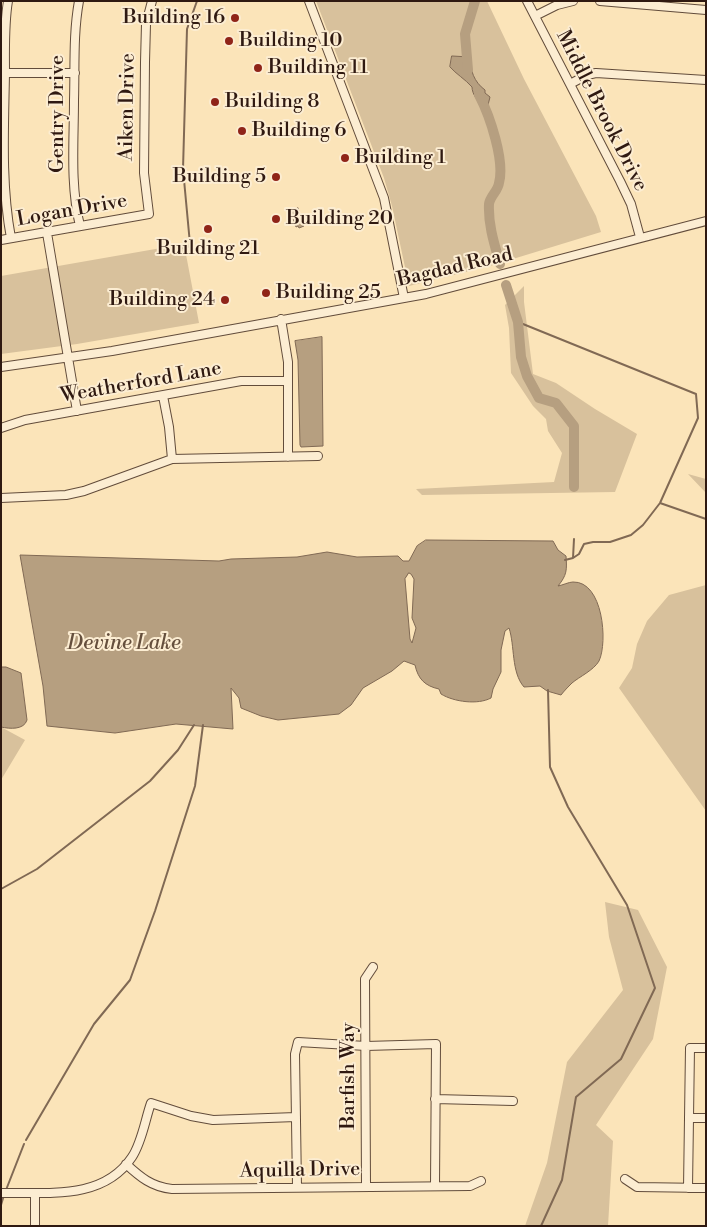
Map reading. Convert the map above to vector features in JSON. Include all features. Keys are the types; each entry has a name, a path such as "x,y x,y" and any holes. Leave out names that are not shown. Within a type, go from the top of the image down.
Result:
{"street":[{"path":"8,1 3,73 4,181 6,214 11,238"},
{"name":"Gentry Drive","path":"79,1 76,23 73,175 76,212 80,226"},
{"name":"Aiken Drive","path":"149,214 144,172 144,68 146,24 152,1"},
{"path":"309,1 384,198 404,298"},
{"name":"Middle Brook Drive","path":"527,1 620,181 630,204 640,237"},
{"path":"534,16 557,5 573,1"},
{"path":"600,1 706,10"},
{"path":"3,73 75,73"},
{"path":"570,84 587,75 596,73 706,80"},
{"name":"Logan Drive","path":"1,240 149,214"},
{"name":"Bagdad Road","path":"1,367 68,358 442,291 706,221"},
{"path":"47,233 77,411"},
{"path":"281,319 288,362 288,457"},
{"name":"Weatherford Lane","path":"1,428 25,420 163,396 241,380 288,381"},
{"path":"163,396 169,427 172,459"},
{"path":"1,498 78,493 172,459 318,456"},
{"name":"Barfish Way","path":"366,1186 365,979 373,968"},
{"path":"297,1187 295,1054 298,1042 366,1046 436,1044 435,1185"},
{"path":"688,1188 690,1048 706,1048"},
{"path":"435,1100 513,1101"},
{"path":"1,1193 86,1190 113,1177 132,1157 151,1103 191,1116 213,1120 296,1118"},
{"path":"689,1118 706,1118"},
{"name":"Aquilla Drive","path":"126,1164 148,1182 167,1188 470,1186 481,1181"},
{"path":"625,1179 637,1187 706,1188"},
{"path":"35,1193 35,1224"}],"shaded area":[{"path":"316,1 487,1 524,79 596,216 601,232 490,266 409,286 384,178"},
{"path":"184,244 199,323 77,344 1,354 1,276"},
{"path":"524,286 524,302 533,374 556,383 637,434 615,492 422,495 416,489 554,482 562,453 548,431 546,419 533,406 511,373 509,328 505,305"},
{"path":"688,474 706,479 706,493"},
{"path":"706,585 706,811 619,688 632,668 637,644 647,621 669,595"},
{"path":"1,727 25,740 1,780"},
{"path":"605,902 638,910 667,967 653,1039 596,1125 613,1141 608,1226 525,1226 547,1163 567,1062 623,990 609,937"}],"water":[{"path":"452,56 470,57 475,79 490,97 488,105 484,106 480,102 474,95 472,87 450,67"},
{"path":"298,208 304,226 299,228 298,226 296,227 291,214"},
{"path":"322,337 323,446 301,447 298,360 295,341"},
{"name":"Devine Lake","path":"426,540 553,541 558,550 566,556 566,572 558,586 570,582 583,584 591,591 597,602 603,627 602,652 599,661 572,683 561,695 547,691 540,686 524,687 517,674 509,628 505,631 501,650 501,672 491,698 486,700 466,702 446,697 441,694 439,689 423,681 415,665 404,661 392,671 363,688 351,705 339,714 278,720 261,716 241,708 239,698 231,688 233,729 176,724 115,733 47,726 43,686 20,555 219,561 297,557 327,552 357,557 398,556 403,561 409,561 417,546","holes":["409,573 414,579 412,618 416,628 412,643 410,639 405,579"]},
{"path":"1,667 21,673 27,720 23,726 1,727"}],"waterway":[{"path":"183,248 188,247 190,244 183,169 187,29 197,1"},
{"path":"468,70 465,34 475,1"},
{"path":"479,95 492,126 500,163 499,183 489,204 489,219 500,264"},
{"path":"506,285 518,322 521,357 527,376 539,398 556,403 574,426 574,487"},
{"path":"518,322 696,394 698,418 660,503 643,525 631,535 610,542 584,544 579,554 573,558"},
{"path":"660,503 706,519"},
{"path":"565,560 573,558 574,539"},
{"path":"541,1226 562,1180 576,1097 621,1059 655,988 627,905 568,807 550,767 548,690"},
{"path":"1,889 37,869 150,781 178,750 194,725"},
{"path":"26,1140 94,1024 130,980 155,911 195,786 203,725"},
{"path":"6,1190 24,1144"},
{"path":"1,1205 4,1195"}],"place":[{"name":"Building 16","path":"235,18"},
{"name":"Building 10","path":"229,41"},
{"name":"Building 11","path":"258,68"},
{"name":"Building 8","path":"215,102"},
{"name":"Building 6","path":"242,131"},
{"name":"Building 1","path":"345,158"},
{"name":"Building 5","path":"276,177"},
{"name":"Building 20","path":"276,219"},
{"name":"Building 21","path":"208,229"},
{"name":"Building 25","path":"266,293"},
{"name":"Building 24","path":"225,300"}]}
